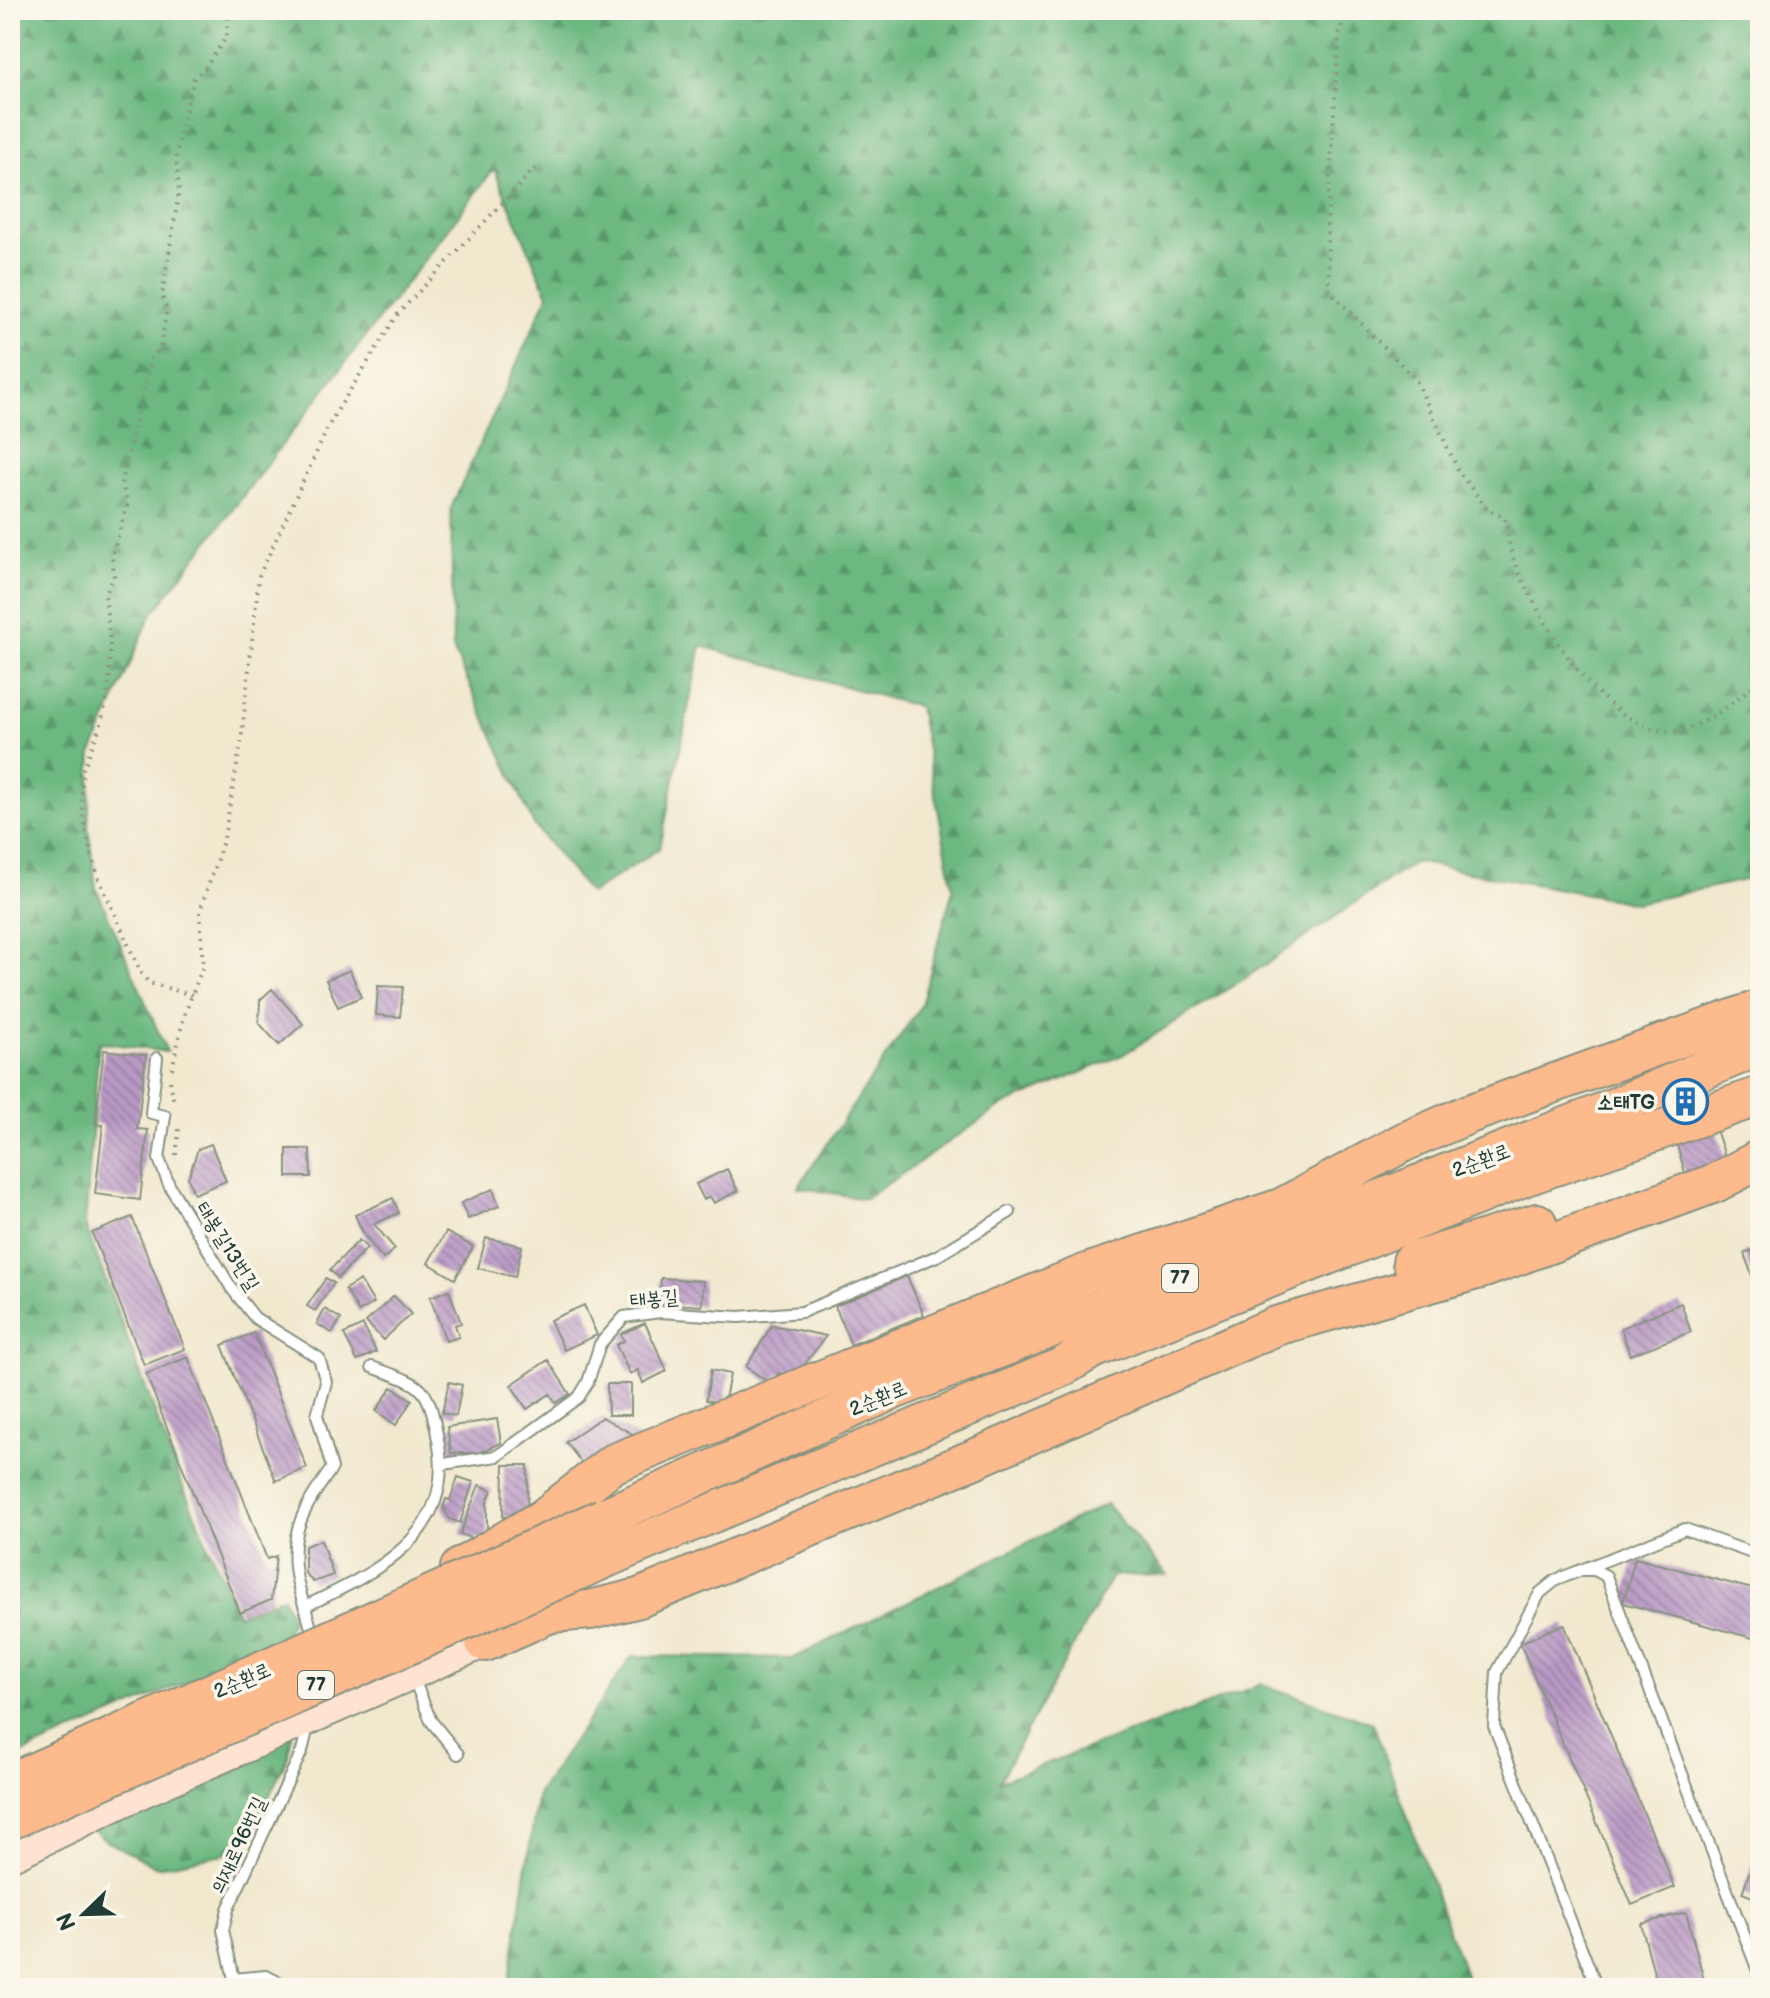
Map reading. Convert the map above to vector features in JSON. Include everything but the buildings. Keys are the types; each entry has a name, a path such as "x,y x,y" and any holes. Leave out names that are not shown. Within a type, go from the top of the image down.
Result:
{"highway":[{"path":"453,1572 544,1518 612,1464 1087,1273 1281,1208 1404,1142 1469,1114 1760,1009"},
{"name":"2순환로","path":"10,1783 893,1390 1591,1117 1760,1046"},
{"name":"2순환로","path":"10,1820 622,1551 1062,1367 1092,1349 1526,1176 1760,1096"},
{"name":"77","path":"1062,1367 1095,1364 1244,1307 1390,1270 1518,1229 1760,1144"},
{"path":"485,1642 550,1613 590,1610 639,1598 974,1459 1276,1326 1484,1268 1715,1183 1760,1159"}],"street":[{"path":"10,1767 170,1692 312,1651 453,1572"},
{"path":"10,1856 145,1791 305,1726 485,1642"}],"lane":[{"name":"태봉길13번길","path":"157,1058 151,1113 165,1116 159,1159 169,1185 232,1289 255,1318 312,1351 324,1368 326,1382 317,1415 332,1468 302,1509 296,1537 297,1582 306,1606"},
{"name":"태봉길","path":"443,1464 497,1456 579,1397 588,1382 600,1344 624,1317 660,1312 739,1317 802,1312 937,1256 1010,1212"},
{"path":"312,1651 306,1606 355,1583 399,1555 429,1516 441,1487 443,1464 428,1395 416,1383 372,1367"},
{"path":"1597,1988 1494,1726 1497,1672 1540,1593 1576,1571 1685,1529 1760,1556"},
{"path":"1576,1571 1595,1570 1606,1576 1643,1664 1760,1976"},
{"path":"305,1726 445,1669"},
{"name":"의재로96번길","path":"234,1984 223,1930 228,1909 302,1751 309,1679"},
{"path":"415,1682 431,1721 458,1754"},
{"path":"234,1984 266,1976 291,1988"}],"path":[{"path":"192,995 149,983 141,973 99,879 85,831 81,794 83,769 96,738 109,688 110,642 105,595 114,577 112,556 128,503 121,482 132,447 136,412 151,359 160,347 167,310 162,296 179,192 176,154 194,78 206,67 227,36 228,10"},
{"path":"1347,10 1339,35 1327,225 1329,290 1416,380 1459,472 1488,510 1505,518 1513,558 1574,670 1628,716 1665,732 1714,718 1760,680"},
{"path":"175,1108 170,1080 192,995 203,966 200,911 224,838 241,743 259,576 332,419 398,314 539,164"},
{"path":"169,1185 181,1136 178,1122"}],"green space":[{"path":"10,10 1760,10 1760,877 1636,903 1415,862 1244,979 1122,1055 1002,1106 865,1199 798,1187 921,1005 953,889 919,707 701,646 660,848 590,894 534,825 453,649 451,508 548,295 494,169 150,617 92,753 88,825 96,888 167,1052 99,1042 85,1225 180,1480 238,1615 283,1597 292,1620 282,1640 10,1759"},
{"path":"1106,1504 1167,1575 1112,1576 999,1781 1262,1684 1373,1723 1470,1988 508,1988 538,1793 632,1656 794,1658"},
{"path":"292,1734 288,1756 244,1850 157,1867 110,1843 86,1825"}],"place":[{"name":"소태TG","path":"1686,1102"}]}
